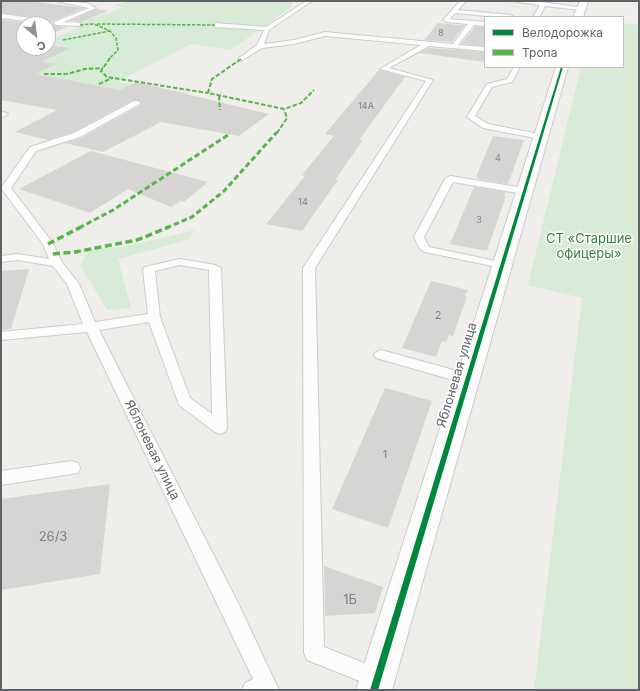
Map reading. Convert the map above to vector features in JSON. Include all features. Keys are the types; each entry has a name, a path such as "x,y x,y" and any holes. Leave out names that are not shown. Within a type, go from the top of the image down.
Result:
{"street":[{"name":"Яблоневая улица","path":"375,684 562,68"}],"lane":[{"path":"56,23 93,8 87,5 59,1"},
{"path":"260,46 267,29 309,1"},
{"path":"463,1 446,20 484,24"},
{"path":"514,1 581,9"},
{"path":"537,16 543,5"},
{"path":"454,11 502,16"},
{"path":"1,16 16,18"},
{"path":"56,23 80,25"},
{"path":"455,45 472,23"},
{"path":"215,25 267,29"},
{"path":"241,59 260,46 294,42 325,34 484,49"},
{"path":"375,684 314,653 309,268 430,80 383,69 429,43"},
{"path":"516,68 510,81 489,85 472,117 486,126 541,137"},
{"name":"Яблоневая улица","path":"137,103 77,135 33,149 6,188 48,244 57,263 73,284 91,327 221,589 262,688"},
{"path":"502,265 425,249 419,237 450,179 524,191"},
{"path":"1,259 18,257 57,263"},
{"path":"180,262 215,268 220,428 184,401 154,317 149,269 180,262"},
{"path":"1,336 91,327 154,317"},
{"path":"381,356 468,379"},
{"path":"1,478 72,468"}],"green space":[{"path":"129,1 294,1 291,7 231,50 191,44 117,82 190,93 172,100 16,73 34,65 50,67 56,65 41,62 56,56 56,54 69,48 56,46 56,37 77,28 78,23 123,8 116,5"},
{"name":"СТ «Старшие офицеры»","path":"624,23 639,25 639,690 534,690 582,298 528,285 581,68 624,68"},
{"path":"195,230 188,240 118,259 131,308 107,310 80,265 90,249 123,247"}],"building":[{"path":"1,1 28,1 84,8 56,20 56,16 24,16 1,13"},
{"path":"96,9 108,11 81,22 70,21"},
{"path":"1,20 16,22 16,56 53,56 41,62 57,64 35,74 120,90 136,82 269,114 239,136 161,122 103,152 65,143 81,138 142,104 142,102 133,100 73,132 48,140 15,132 57,110 1,100"},
{"path":"438,23 465,25 452,42 424,40"},
{"path":"56,26 68,27 56,32"},
{"path":"475,27 484,27 484,46 461,44"},
{"path":"56,46 70,48 56,55"},
{"path":"429,48 484,52 484,62 419,53"},
{"path":"379,70 405,77 359,140 363,140 335,180 338,180 302,231 266,224 305,176 302,175 334,136 325,134"},
{"path":"493,136 524,140 508,184 478,179 478,177 476,177"},
{"path":"91,151 208,182 184,202 181,201 171,207 128,189 90,213 19,189"},
{"path":"474,187 506,192 504,196 506,196 487,251 450,244"},
{"path":"29,269 11,329 1,330 1,271"},
{"path":"431,281 468,290 465,296 467,297 453,336 449,335 446,342 442,341 436,357 402,348"},
{"path":"385,388 432,401 388,528 332,509"},
{"path":"110,484 100,574 1,590 1,499"},
{"path":"324,566 383,587 375,613 325,616"}],"marked path":[{"path":"80,25 93,24 99,26 110,31 116,38 118,50 106,62 101,71 107,77 208,93"},
{"path":"97,24 215,25"},
{"path":"63,40 110,31"},
{"path":"241,59 212,79 208,93 284,109 301,103 314,90"},
{"path":"44,74 67,74 85,69 103,68"},
{"path":"99,84 112,78"},
{"path":"219,96 220,110"},
{"path":"53,254 75,252 137,240 192,217 224,191 269,143 285,123 287,118 284,109"},
{"path":"48,244 113,210 228,135"}],"cycle path":[{"path":"374,690 562,68"}]}
